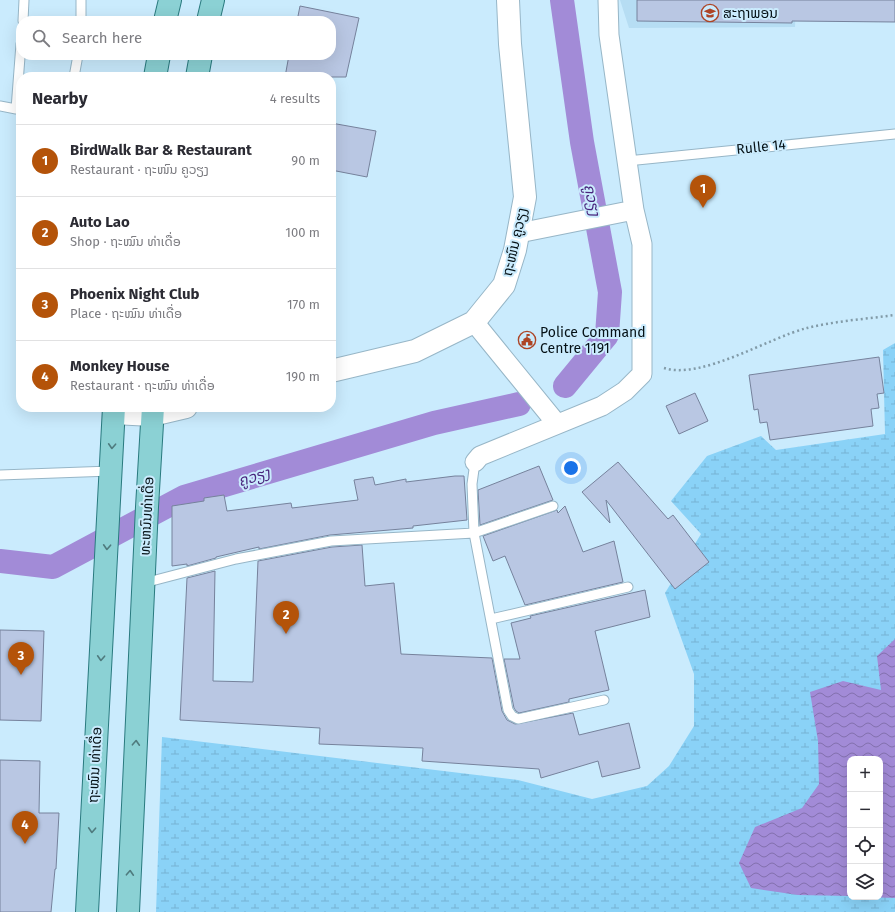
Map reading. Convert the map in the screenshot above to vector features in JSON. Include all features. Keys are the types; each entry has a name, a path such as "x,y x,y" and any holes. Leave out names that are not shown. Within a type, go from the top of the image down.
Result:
{"main road":[{"path":"166,16 170,0"},
{"path":"209,16 212,0"},
{"path":"156,72 158,60"},
{"path":"198,72 200,60"},
{"path":"111,471 114,412"},
{"name":"ທະຫນົນທ່າເດື່ອ","path":"128,912 143,583 153,412"},
{"name":"ຖະໝົນ ທ່າເດື່ອ","path":"88,912 111,471"}],"street":[{"name":"ຖະໜົນ ຄູວຽງ","path":"336,370 415,351 474,322 504,285 519,233 525,197 510,44 508,0"},
{"path":"475,462 480,456 602,406 625,391 642,374 642,244 625,211 627,161 609,35 608,0"},
{"path":"519,233 625,211"},
{"path":"474,322 557,424"}],"lane":[{"path":"23,16 24,0"},
{"path":"81,0 82,16"},
{"path":"19,72 20,60"},
{"path":"75,72 77,60"},
{"path":"0,106 16,109"},
{"name":"Rulle 14","path":"627,161 895,134"},
{"path":"475,462 472,484 474,534 508,710 512,716 518,719 604,700"},
{"path":"0,475 111,471"},
{"path":"143,583 236,559 331,541 474,534 553,506"},
{"path":"491,619 628,587"}],"path":[{"path":"642,360 672,370 700,367 806,328 895,315"}],"shaded area":[{"name":"ສະຖາພອນ","path":"620,0 796,0 795,27 629,28"}],"green space":[{"path":"895,343 895,912 156,912 162,737 518,780 592,799 647,786 669,766 694,726 694,674 665,593 701,534 671,501 707,456 761,436 776,450 885,434 883,350"}],"water":[{"path":"895,639 895,898 883,898 883,756 847,756 847,896 798,895 751,888 739,863 755,827 802,808 819,784 818,741 810,692 843,681 881,690 877,656"}],"building":[{"name":"ສະຖາພອນ","path":"637,0 895,0 895,22 792,21 792,23 637,21"},
{"path":"300,6 359,18 346,77 336,77 336,72 286,72 288,60 336,60 336,16 298,16"},
{"path":"336,124 376,131 367,177 336,171"},
{"path":"879,357 884,393 877,394 879,408 871,409 873,426 770,440 767,422 760,423 758,409 754,410 749,375"},
{"path":"695,393 708,421 679,434 666,406"},
{"path":"618,462 668,519 673,515 709,562 675,589 606,500 610,523 582,492"},
{"path":"539,466 553,500 480,525 478,490"},
{"path":"464,476 467,520 413,526 413,528 330,535 259,549 259,547 216,557 187,566 187,564 172,566 172,506 204,501 204,498 224,495 227,511 291,503 292,508 358,500 354,480 373,477 375,485 406,479 406,482"},
{"path":"565,506 583,552 614,541 623,582 525,605 505,556 493,561 483,536 557,510 558,513"},
{"path":"362,545 365,586 394,583 401,654 492,658 502,711 507,720 515,724 573,713 579,735 629,723 640,768 602,777 598,761 541,778 539,769 422,761 423,748 319,744 320,728 180,720 187,578 215,571 213,681 253,682 258,561 332,547"},
{"path":"645,590 650,617 595,631 609,690 569,699 569,702 519,713 516,711 514,708 504,659 520,659 511,623 531,618 530,616"},
{"path":"0,630 44,631 41,721 0,720"},
{"path":"0,760 40,761 39,813 59,813 56,869 51,912 0,912"}],"waterway":[{"name":"ຄູວຽງ","path":"562,0 582,142 610,292 607,335 565,386"},
{"name":"ຄູວຽງ","path":"0,561 53,567 184,497 434,423 519,404"}],"place":[{"name":"ສະຖາພອນ","path":"710,13"},
{"name":"BirdWalk Bar & Restaurant","path":"703,208"},
{"name":"Police Command Centre 1191","path":"527,340"},
{"name":"Auto Lao","path":"286,634"},
{"name":"Phoenix Night Club","path":"21,675"},
{"name":"Monkey House","path":"25,844"}]}
